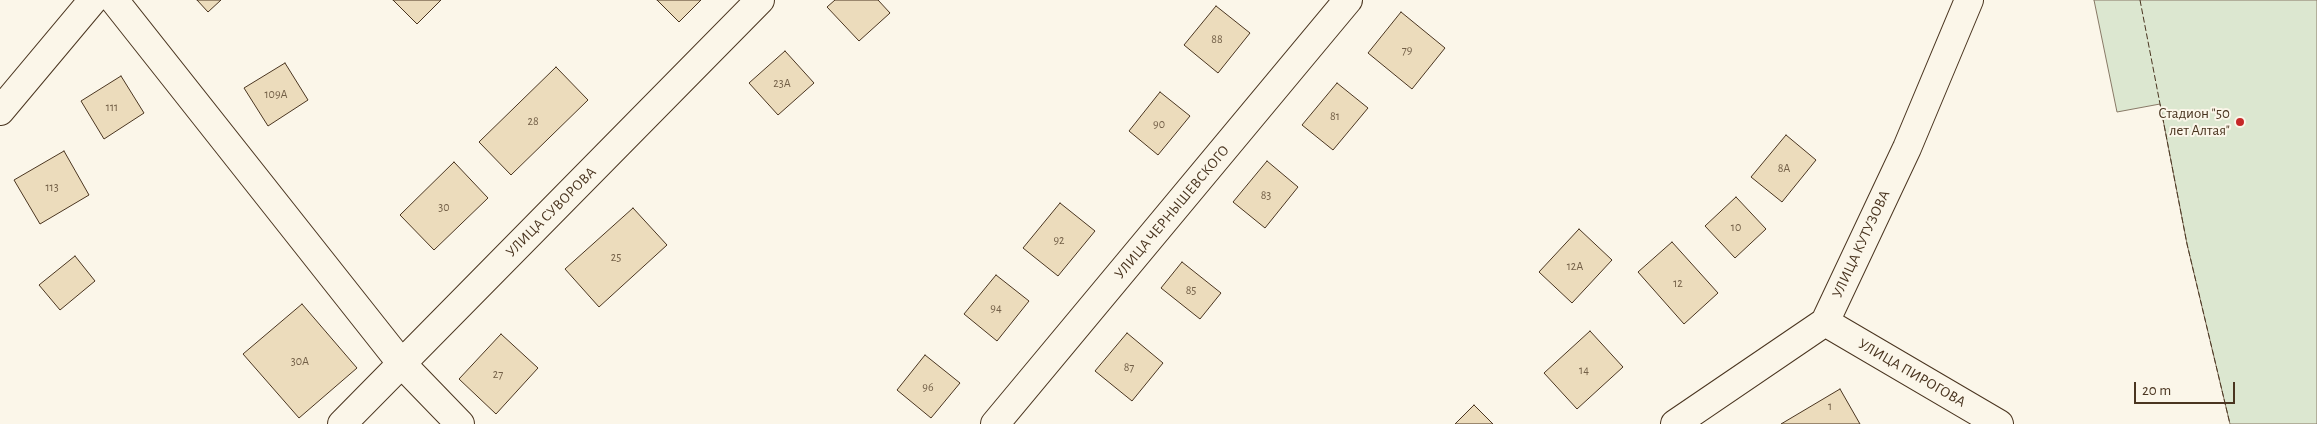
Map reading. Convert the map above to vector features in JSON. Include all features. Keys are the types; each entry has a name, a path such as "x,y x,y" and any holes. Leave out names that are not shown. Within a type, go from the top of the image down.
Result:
{"street":[{"path":"0,112 93,0"},
{"path":"114,0 402,364 460,424"},
{"name":"УЛИЦА СУВОРОВА","path":"342,424 760,0"},
{"name":"УЛИЦА ЧЕРНЫШЕВСКОГО","path":"995,424 1348,0"},
{"name":"УЛИЦА КУТУЗОВА","path":"1825,322 1907,148 1969,0"},
{"path":"1675,424 1825,322"},
{"name":"УЛИЦА ПИРОГОВА","path":"1825,322 1999,424"}],"green space":[{"name":"Стадион \"50 лет Алтая\"","path":"2094,0 2317,0 2317,424 2230,424 2187,244 2160,104 2117,112"}],"building":[{"path":"197,0 221,0 208,12"},
{"path":"393,0 441,0 417,24"},
{"path":"657,0 701,0 679,22"},
{"path":"835,0 878,0 890,13 859,41 827,7"},
{"path":"1216,6 1250,33 1218,73 1184,45"},
{"path":"1401,12 1445,48 1412,89 1368,53"},
{"path":"785,51 814,83 778,115 749,83"},
{"path":"285,63 308,100 268,126 244,88"},
{"path":"556,67 588,100 511,175 479,142"},
{"path":"121,76 144,113 104,139 81,101"},
{"path":"1337,83 1368,108 1333,150 1302,125"},
{"path":"1160,92 1190,116 1158,155 1129,131"},
{"path":"1786,135 1816,160 1782,202 1751,177"},
{"path":"64,151 89,195 40,224 14,180"},
{"path":"1267,161 1298,187 1265,228 1233,202"},
{"path":"454,162 488,198 434,250 400,215"},
{"path":"1736,197 1766,229 1735,258 1705,226"},
{"path":"1060,203 1095,231 1058,276 1023,248"},
{"path":"633,208 667,245 599,307 565,269"},
{"path":"1579,229 1612,260 1572,303 1539,272"},
{"path":"1672,242 1718,293 1684,324 1638,272"},
{"path":"75,256 95,281 60,310 39,285"},
{"path":"1182,262 1221,293 1200,319 1161,288"},
{"path":"996,275 1029,301 997,341 964,314"},
{"path":"302,304 357,368 299,418 243,354"},
{"path":"1590,331 1623,367 1577,409 1544,373"},
{"path":"1127,333 1163,363 1132,401 1095,371"},
{"path":"501,334 538,368 496,414 459,379"},
{"path":"925,355 960,383 931,418 897,390"},
{"path":"1840,389 1860,424 1781,424"},
{"path":"1474,405 1493,424 1455,424"}],"fence":[{"path":"2140,0 2187,244 2230,424"}],"place":[{"name":"Стадион \"50 лет Алтая\"","path":"2240,122"}]}
